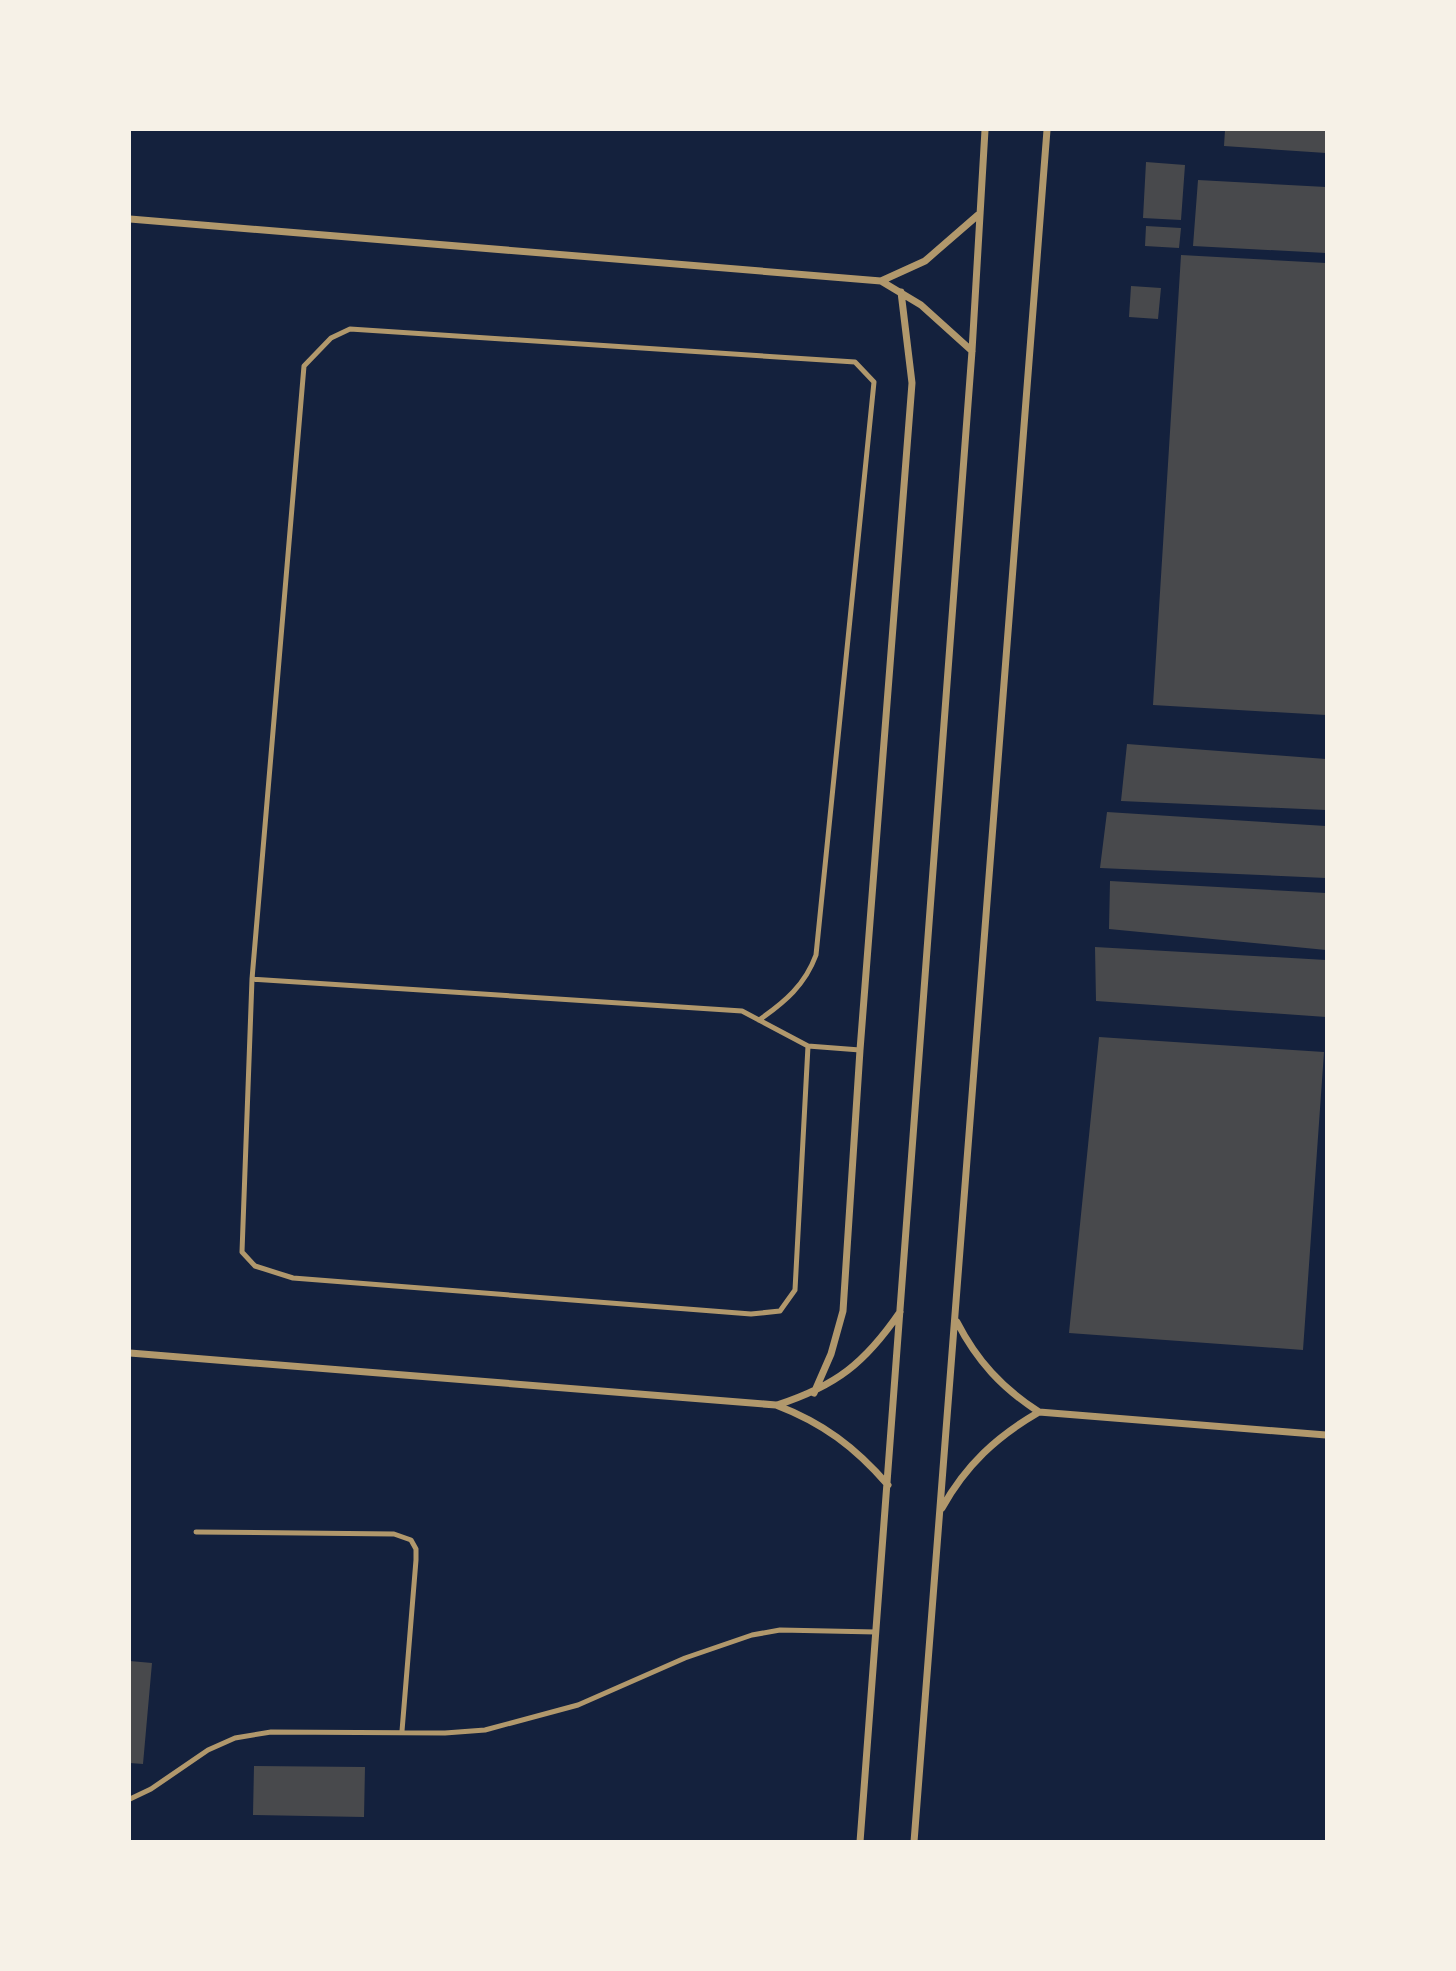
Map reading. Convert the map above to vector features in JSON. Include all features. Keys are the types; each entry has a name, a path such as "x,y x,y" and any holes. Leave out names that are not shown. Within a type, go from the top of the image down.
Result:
{"street":[{"path":"860,1842 972,351 985,130"},
{"path":"914,1842 1047,130"},
{"path":"881,281 925,261 979,215"},
{"path":"130,219 881,281 939,319 972,351"},
{"path":"814,1393 831,1353 843,1311 860,1050 912,383 901,292"},
{"path":"776,1405 814,1393 848,1372 878,1344 901,1311"},
{"path":"956,1320 970,1348 989,1373 1012,1395 1039,1412 1326,1435"},
{"path":"130,1353 776,1405 808,1418 839,1436 865,1458 888,1485"},
{"path":"939,1512 957,1481 980,1453 1008,1430 1039,1412"}],"lane":[{"path":"759,1020 795,992 809,975 816,955 874,382 855,362 350,330 331,338 304,366 252,979 242,1252 256,1266 293,1278 751,1314 780,1311 795,1290 808,1046"},
{"path":"252,979 742,1011 808,1046 860,1050"},
{"path":"196,1532 394,1534 411,1540 416,1549 416,1560 402,1731"},
{"path":"130,1799 151,1789 208,1750 235,1738 271,1732 444,1733 485,1730 578,1705 685,1658 752,1635 780,1630 876,1632"}],"building":[{"path":"1225,130 1326,130 1326,153 1224,146"},
{"path":"1146,162 1185,165 1181,220 1143,218"},
{"path":"1198,180 1326,187 1326,253 1193,246"},
{"path":"1146,226 1181,228 1179,248 1145,246"},
{"path":"1181,255 1326,263 1326,715 1153,705"},
{"path":"1131,286 1161,288 1158,319 1129,317"},
{"path":"1127,744 1326,759 1326,810 1121,801"},
{"path":"1107,812 1326,826 1326,878 1100,868"},
{"path":"1110,881 1326,893 1326,950 1109,929"},
{"path":"1095,947 1326,960 1326,1017 1096,1001"},
{"path":"1099,1037 1324,1052 1303,1350 1069,1333"},
{"path":"130,1661 152,1663 143,1764 130,1763"},
{"path":"254,1766 365,1767 364,1817 253,1815"}]}
